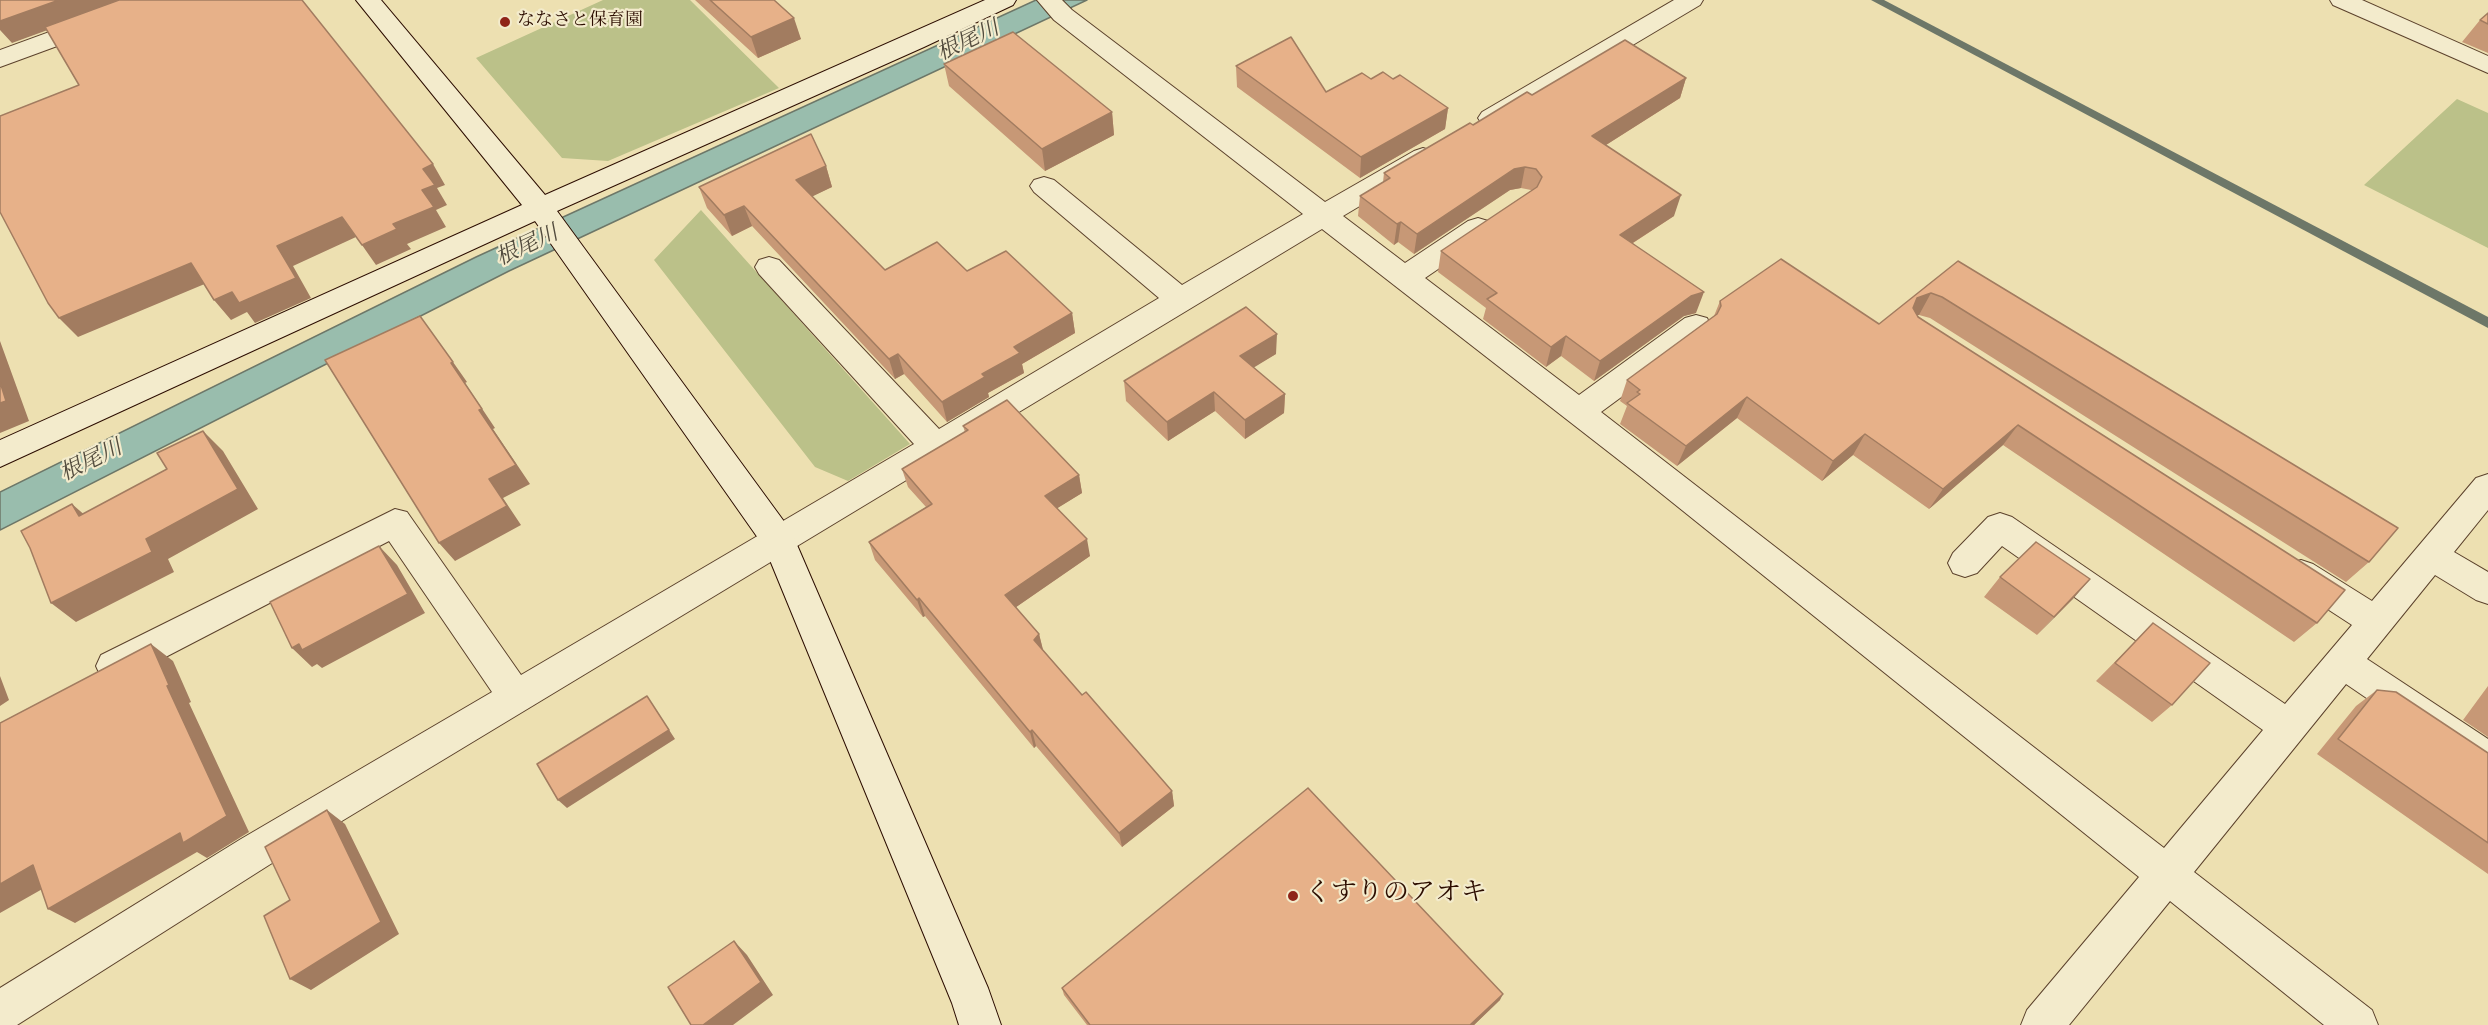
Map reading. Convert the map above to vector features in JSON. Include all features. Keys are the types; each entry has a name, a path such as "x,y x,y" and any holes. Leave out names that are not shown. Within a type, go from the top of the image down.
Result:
{"street":[{"path":"0,59 160,0"},
{"path":"368,0 544,213 779,541 973,1003 980,1025"},
{"path":"0,454 544,213 1004,0"},
{"path":"0,1012 255,852 779,541 1180,299 1259,255 1323,214 1691,0"},
{"path":"2342,0 2488,65"},
{"path":"1056,8 1579,411 2357,1025"},
{"path":"1044,186 1180,299"},
{"path":"1405,277 1501,212"},
{"path":"769,267 936,446"},
{"path":"1579,411 1696,326"},
{"path":"2042,1025 2344,663 2488,486"},
{"path":"83,682 395,522 515,697"},
{"path":"1965,563 2001,527 2290,728"},
{"path":"2431,555 2488,590"},
{"path":"2276,558 2376,622"},
{"path":"2344,663 2488,760"}],"green space":[{"path":"603,0 690,0 779,88 608,161 562,158 476,58"},
{"path":"2457,99 2488,113 2488,248 2364,185"},
{"path":"701,210 910,444 848,481 815,467 654,260"}],"water":[{"name":"根尾川","path":"1036,0 1087,0 509,271 0,530 0,492 476,257"}],"building":[{"path":"0,0 59,0 0,21"},
{"path":"119,0 302,0 433,164 423,169 435,185 422,190 434,207 393,224 397,229 362,245 342,217 277,246 296,278 239,303 232,292 214,300 191,263 59,318 48,303 0,212 0,116 79,85 45,27"},
{"path":"710,0 774,0 794,18 751,37"},
{"path":"2488,13 2488,24 2480,20"},
{"path":"1013,32 1112,112 1042,149 944,64"},
{"path":"1291,37 1326,92 1362,73 1371,79 1383,72 1393,79 1400,75 1448,108 1361,157 1236,66"},
{"path":"1625,40 1686,78 1592,136 1681,195 1620,235 1704,292 1691,296 1600,361 1566,336 1551,347 1487,299 1497,293 1441,251 1537,187 1542,177 1536,169 1525,167 1514,169 1417,234 1401,222 1397,224 1360,196 1390,178 1384,173 1470,123 1473,125 1527,92 1532,95"},
{"path":"811,134 826,166 796,180 885,270 937,242 967,271 1006,251 1072,313 1014,347 1020,353 982,374 985,377 942,402 898,354 889,359 744,206 724,215 699,187"},
{"path":"1781,259 1879,324 1958,261 2398,528 2369,562 1942,297 1931,293 1917,298 1913,308 1918,317 2345,590 2317,623 2018,425 1943,489 1865,434 1833,461 1747,397 1686,446 1627,403 1640,394 1637,392 1640,390 1627,380 1717,314 1721,306 1720,301"},
{"path":"1246,307 1277,334 1240,356 1285,394 1245,420 1214,392 1167,422 1124,381"},
{"path":"420,316 453,362 451,363 482,409 479,410 516,465 489,479 507,506 439,543 325,360"},
{"path":"0,382 6,401 0,403"},
{"path":"1007,400 1079,475 1045,496 1087,539 1005,595 1039,634 1034,640 1082,695 1086,692 1172,791 1119,833 869,542 932,504 902,469 968,430 963,426"},
{"path":"203,431 238,489 146,539 152,552 51,603 21,531 72,504 79,516 167,469 157,453"},
{"path":"2036,542 2090,579 2054,617 2000,577"},
{"path":"379,546 408,594 302,650 299,644 292,648 270,602"},
{"path":"2153,623 2210,663 2172,705 2115,663"},
{"path":"151,644 169,685 167,686 227,816 183,843 180,833 48,909 33,865 0,884 0,723"},
{"path":"2377,690 2396,692 2488,753 2488,843 2338,739"},
{"path":"647,696 669,730 558,800 537,764"},
{"name":"くすりのアオキ","path":"1308,788 1503,994 1470,1025 1090,1025 1062,988"},
{"path":"327,810 381,922 290,979 264,916 290,900 265,847"},
{"path":"734,941 761,982 703,1025 691,1025 668,987"}],"waterway":[{"path":"1876,0 2488,323"}],"place":[{"name":"ななさと保育園","path":"505,22"},
{"name":"くすりのアオキ","path":"1293,896"}]}
